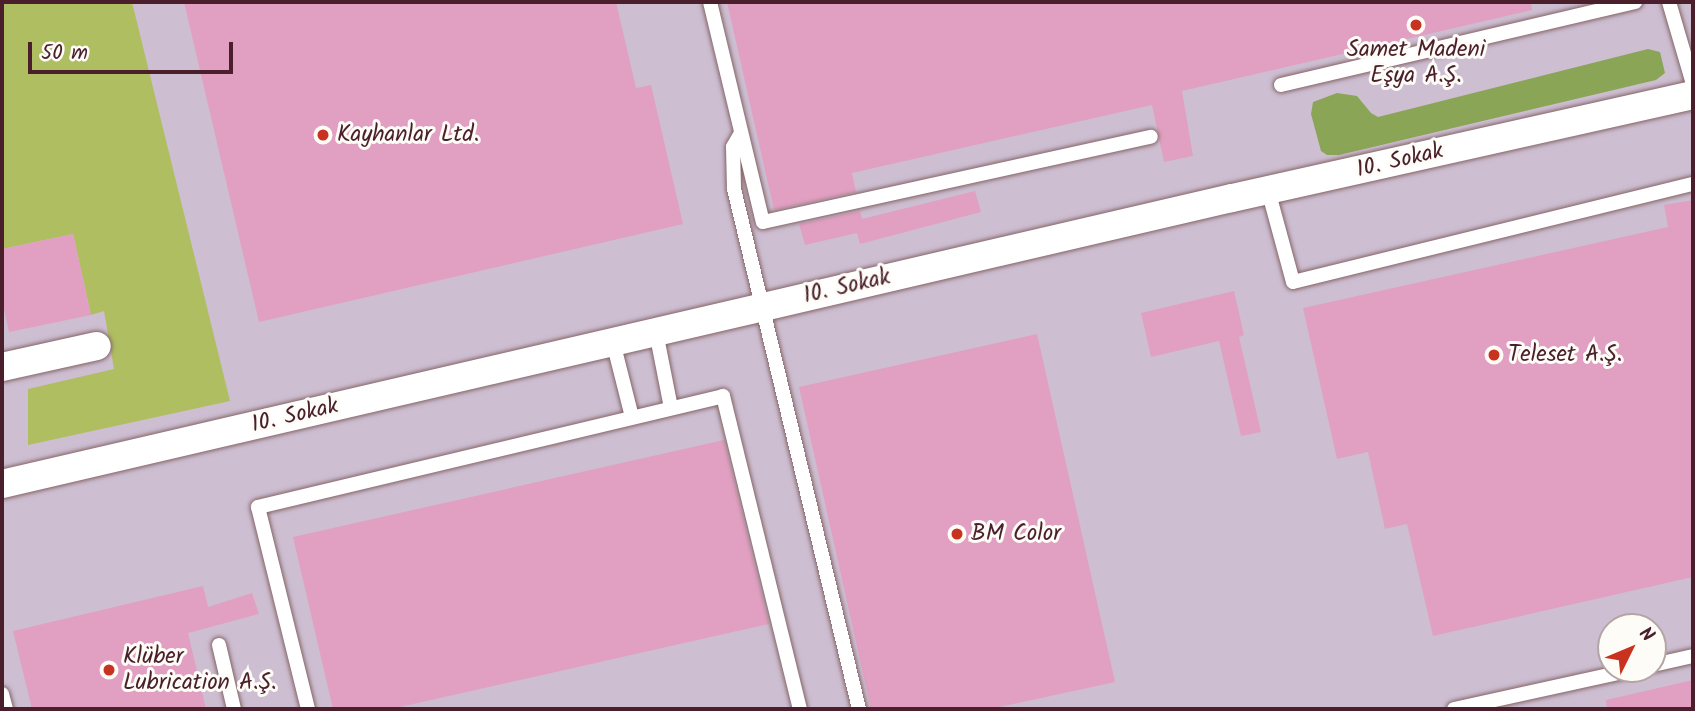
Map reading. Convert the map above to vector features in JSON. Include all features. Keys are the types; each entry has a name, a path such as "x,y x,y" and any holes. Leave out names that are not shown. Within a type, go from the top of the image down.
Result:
{"street":[{"name":"10. Sokak","path":"2,484 1268,190 1693,95"},
{"path":"2,367 97,346"}],"lane":[{"path":"710,2 763,222 1151,137"},
{"path":"1280,85 1635,2"},
{"path":"1670,2 1693,85"},
{"path":"741,133 733,147 734,189 859,709"},
{"path":"1268,190 1293,282 1693,184"},
{"path":"656,332 671,408"},
{"path":"613,342 632,417"},
{"path":"308,709 258,507 723,396 800,709"},
{"path":"219,645 234,709"},
{"path":"1667,662 1693,656"},
{"path":"1454,709 1597,678"},
{"path":"2,694 6,709"}],"shaded area":[{"path":"2,2 1693,2 1693,709 2,709"}],"green space":[{"path":"2,2 132,2 230,401 28,445 28,389 114,369 104,311 91,315 73,234 2,249"},
{"path":"1648,49 1660,52 1665,73 1656,80 1339,155 1327,155 1321,151 1311,114 1313,102 1337,93 1357,96 1371,113 1378,117"}],"building":[{"path":"184,2 616,2 636,88 651,85 683,224 259,322"},
{"path":"727,2 1531,2 1532,10 1182,91 1193,156 1164,162 1152,105 852,173 856,192 774,210"},
{"path":"975,191 981,212 860,244 857,233 805,245 799,224 860,211 862,219"},
{"path":"1693,200 1693,577 1433,636 1407,524 1385,529 1368,452 1337,459 1303,308 1668,227 1664,205"},
{"path":"73,234 91,315 9,332 2,300 2,249"},
{"path":"1234,291 1244,335 1239,337 1261,432 1241,436 1219,341 1151,357 1141,313"},
{"name":"BM Color","path":"1037,334 1115,682 990,709 871,709 799,387"},
{"path":"724,440 769,624 391,709 333,709 293,537"},
{"name":"Klüber Lubrication A.Ş.","path":"203,586 208,607 252,593 259,614 188,633 206,709 32,709 13,631"},
{"path":"1693,680 1693,709 1607,709 1606,700"}],"place":[{"name":"Samet Madeni Eşya A.Ş.","path":"1416,25"},
{"name":"Kayhanlar Ltd.","path":"323,135"},
{"name":"Teleset A.Ş.","path":"1494,355"},
{"name":"BM Color","path":"957,534"},
{"name":"Klüber Lubrication A.Ş.","path":"109,670"}]}
